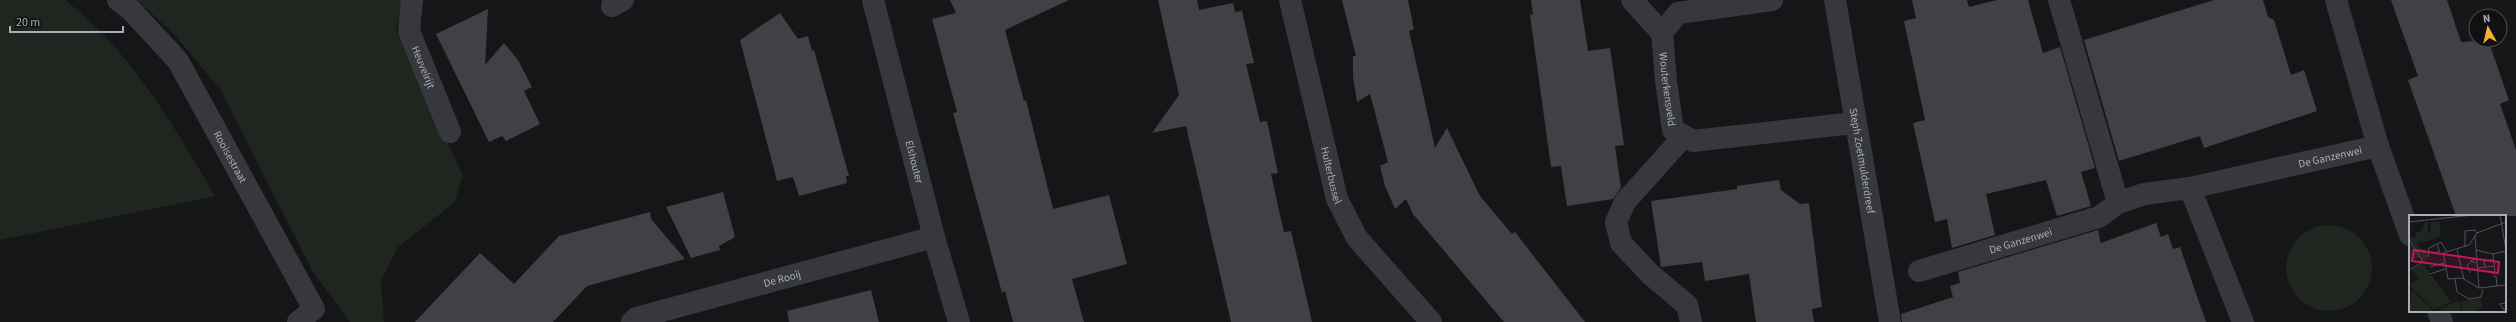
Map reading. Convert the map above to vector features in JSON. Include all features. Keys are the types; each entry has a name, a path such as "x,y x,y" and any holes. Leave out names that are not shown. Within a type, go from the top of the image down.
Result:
{"street":[{"name":"Rooisestraat","path":"118,0 131,10 178,61 314,309 298,322"},
{"name":"Heuvelrijt","path":"412,0 408,31 450,132"},
{"name":"Elshouter","path":"873,0 934,237 959,322"},
{"name":"Hulterbussel","path":"1290,0 1337,199 1357,238 1431,322"},
{"path":"1632,0 1662,33 1678,12 1772,0"},
{"name":"Steph Zoetmulderdreef","path":"1835,0 1854,123 1890,322"},
{"path":"2059,0 2118,203"},
{"name":"De Ganzenwei","path":"2336,0 2378,146 2409,232"},
{"name":"Wouterkensveld","path":"1662,33 1666,81 1673,130 1693,141 1854,123"},
{"path":"1684,136 1625,202 1616,222 1621,243 1650,274 1687,305 1691,322"},
{"name":"De Ganzenwei","path":"1919,271 2099,217 2118,203 2144,194 2190,188 2378,146"},
{"path":"2190,188 2243,322"},
{"name":"De Rooij","path":"632,322 636,318 934,237"},
{"path":"2438,312 2442,322"}],"shaded area":[{"path":"0,0 65,0 89,20 110,42 149,90 215,196 0,240"},
{"path":"137,0 402,0 396,30 463,176 454,203 398,247 381,280 384,322 350,322 313,272 221,91 176,36"},
{"path":"2329,225 2345,229 2359,238 2368,252 2372,268 2368,284 2359,298 2345,307 2329,311 2313,307 2299,298 2290,284 2286,268 2290,252 2299,238 2313,229"}],"building":[{"path":"950,0 1069,0 1005,30 1024,101 1026,100 1053,209 1109,195 1127,264 1072,279 1084,322 1013,322 1005,291 1002,293 953,113 957,112 932,19 956,13"},
{"path":"1158,0 1197,0 1199,10 1233,3 1235,12 1242,11 1254,63 1246,64 1260,122 1267,121 1278,173 1271,174 1278,206 1284,232 1291,231 1312,322 1231,322 1186,126 1152,133 1179,95"},
{"path":"1342,0 1408,0 1414,29 1409,31 1435,148 1447,128 1480,196 1512,234 1515,232 1585,322 1504,322 1413,214 1406,199 1395,209 1385,186 1380,166 1388,162 1370,94 1357,102 1353,77 1353,56 1356,56"},
{"path":"1531,0 1580,0 1588,51 1610,48 1624,145 1615,146 1621,188 1613,199 1567,206 1561,166 1551,167 1530,15 1533,14"},
{"path":"1912,0 1967,0 1969,7 1997,0 2028,0 2043,53 2060,47 2095,168 2081,172 2091,206 2057,216 2046,180 1986,194 1995,235 1952,248 1947,219 1935,222 1913,123 1925,120 1904,21 1916,18"},
{"path":"2214,0 2263,0 2268,17 2274,20 2291,75 2304,70 2317,111 2204,148 2200,136 2119,161 2084,40"},
{"path":"2391,0 2447,0 2461,42 2468,41 2468,48 2491,48 2509,100 2500,104 2516,150 2516,216 2456,215 2408,80 2418,76"},
{"path":"488,9 485,65 504,43 518,60 532,87 524,91 540,124 506,141 502,136 489,142 436,34"},
{"path":"780,13 798,39 808,36 812,51 814,50 849,176 846,176 847,183 799,196 793,177 777,181 740,40"},
{"path":"1779,180 1781,190 1800,204 1809,203 1822,307 1812,309 1814,322 1756,322 1749,274 1705,281 1702,262 1661,267 1651,201 1737,189 1737,186"},
{"path":"723,192 735,237 719,246 720,250 691,258 666,207"},
{"path":"650,212 651,219 685,259 587,286 553,322 415,322 480,253 514,284 559,236"},
{"path":"2156,223 2161,237 2168,234 2173,249 2180,247 2206,322 1902,322 1901,314 1953,297 1950,286 1960,283 1958,272 2098,230 2101,243"},
{"path":"871,290 879,322 789,322 787,311"}]}
